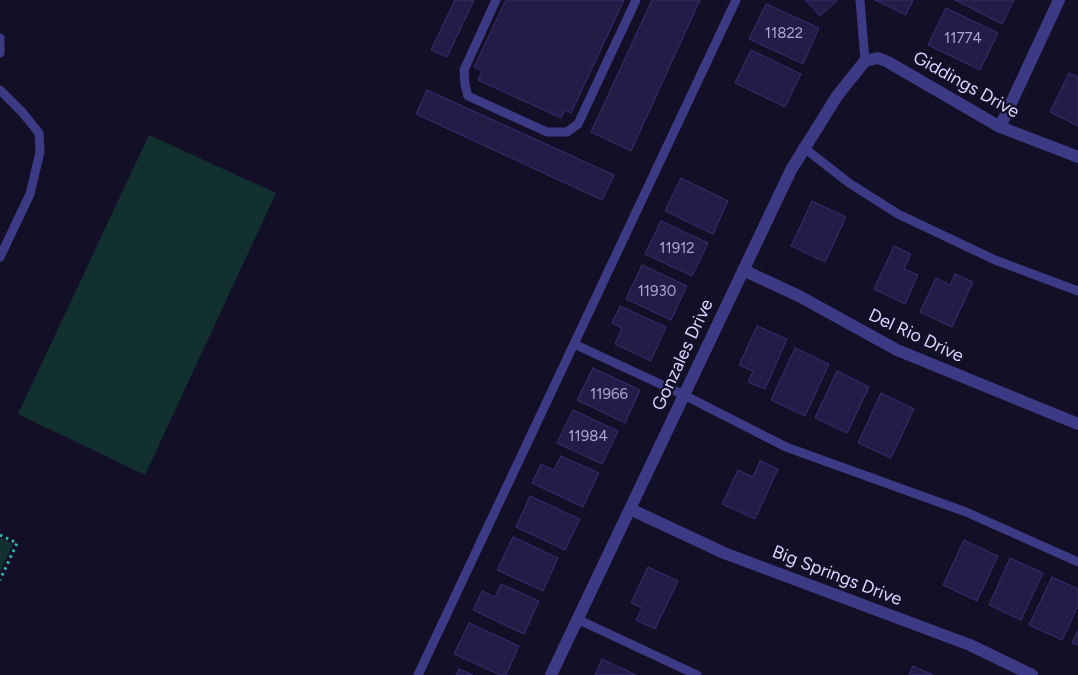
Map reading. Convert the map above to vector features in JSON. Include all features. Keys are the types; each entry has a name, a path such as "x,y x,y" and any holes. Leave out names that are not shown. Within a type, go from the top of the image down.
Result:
{"street":[{"path":"1000,128 1059,0"},
{"name":"Giddings Drive","path":"865,60 878,58 888,62 1000,128 1078,157"},
{"name":"Gonzales Drive","path":"551,675 803,147 836,96 865,60"},
{"name":"Del Rio Drive","path":"743,270 799,296 896,350 1078,424"},
{"name":"Big Springs Drive","path":"630,509 724,553 970,645 1032,675"}],"lane":[{"path":"496,0 464,70 464,85 468,96 547,132 567,132 578,124 636,0"},
{"path":"418,675 736,0"},
{"path":"860,0 865,60"},
{"path":"0,38 0,52"},
{"path":"0,90 22,112 39,133 40,152 35,178 0,257"},
{"path":"803,147 849,183 898,214 995,260 1078,291"},
{"path":"574,344 684,395 786,447 966,512 1078,562"},
{"path":"577,620 697,675"}],"path":[{"path":"0,535 17,543 0,580"}],"green space":[{"path":"149,135 276,193 145,475 18,414"},
{"path":"0,538 13,544 0,572"}],"building":[{"path":"455,0 474,0 447,57 431,50"},
{"path":"506,0 624,0 571,113 565,110 561,118 478,80 482,71 474,67"},
{"path":"652,0 700,0 631,151 591,132"},
{"path":"805,0 838,0 820,16"},
{"path":"875,0 913,0 906,15"},
{"path":"955,0 1014,0 1002,24"},
{"path":"766,4 819,28 803,64 749,39"},
{"path":"946,8 998,33 980,70 928,45"},
{"path":"751,50 801,74 785,107 735,83"},
{"path":"1069,73 1078,77 1078,126 1050,112"},
{"path":"427,90 614,175 602,200 416,114"},
{"path":"681,178 728,201 713,234 665,211"},
{"path":"812,201 846,217 825,262 791,246"},
{"path":"661,221 708,243 692,276 645,254"},
{"path":"894,246 911,254 904,269 918,275 905,304 874,289"},
{"path":"642,265 687,286 671,320 626,299"},
{"path":"955,274 973,282 952,327 920,312 936,278 950,285"},
{"path":"620,306 666,327 651,361 615,344 622,328 612,323"},
{"path":"757,326 787,339 765,389 748,382 753,371 739,365"},
{"path":"795,348 829,364 805,416 771,400"},
{"path":"593,368 640,390 625,423 577,400"},
{"path":"837,371 869,387 847,433 815,418"},
{"path":"881,393 914,409 891,458 858,443"},
{"path":"573,410 618,431 602,464 557,443"},
{"path":"561,456 599,473 583,507 532,483 541,464 554,470"},
{"path":"760,461 778,469 755,519 722,504 738,470 753,477"},
{"path":"530,496 580,519 565,550 516,527"},
{"path":"513,537 558,558 543,591 497,570"},
{"path":"964,540 998,556 977,601 943,585"},
{"path":"1010,558 1043,573 1021,620 989,605"},
{"path":"648,567 678,581 655,629 636,620 642,608 631,603"},
{"path":"1052,577 1078,589 1078,606 1062,640 1029,625"},
{"path":"501,584 539,601 524,634 473,610 482,591 495,597"},
{"path":"469,623 519,646 506,675 500,675 454,654"},
{"path":"1078,630 1078,645 1072,643"},
{"path":"602,659 636,675 595,675"},
{"path":"913,666 933,675 909,675"},
{"path":"459,669 473,675 456,675"}]}
